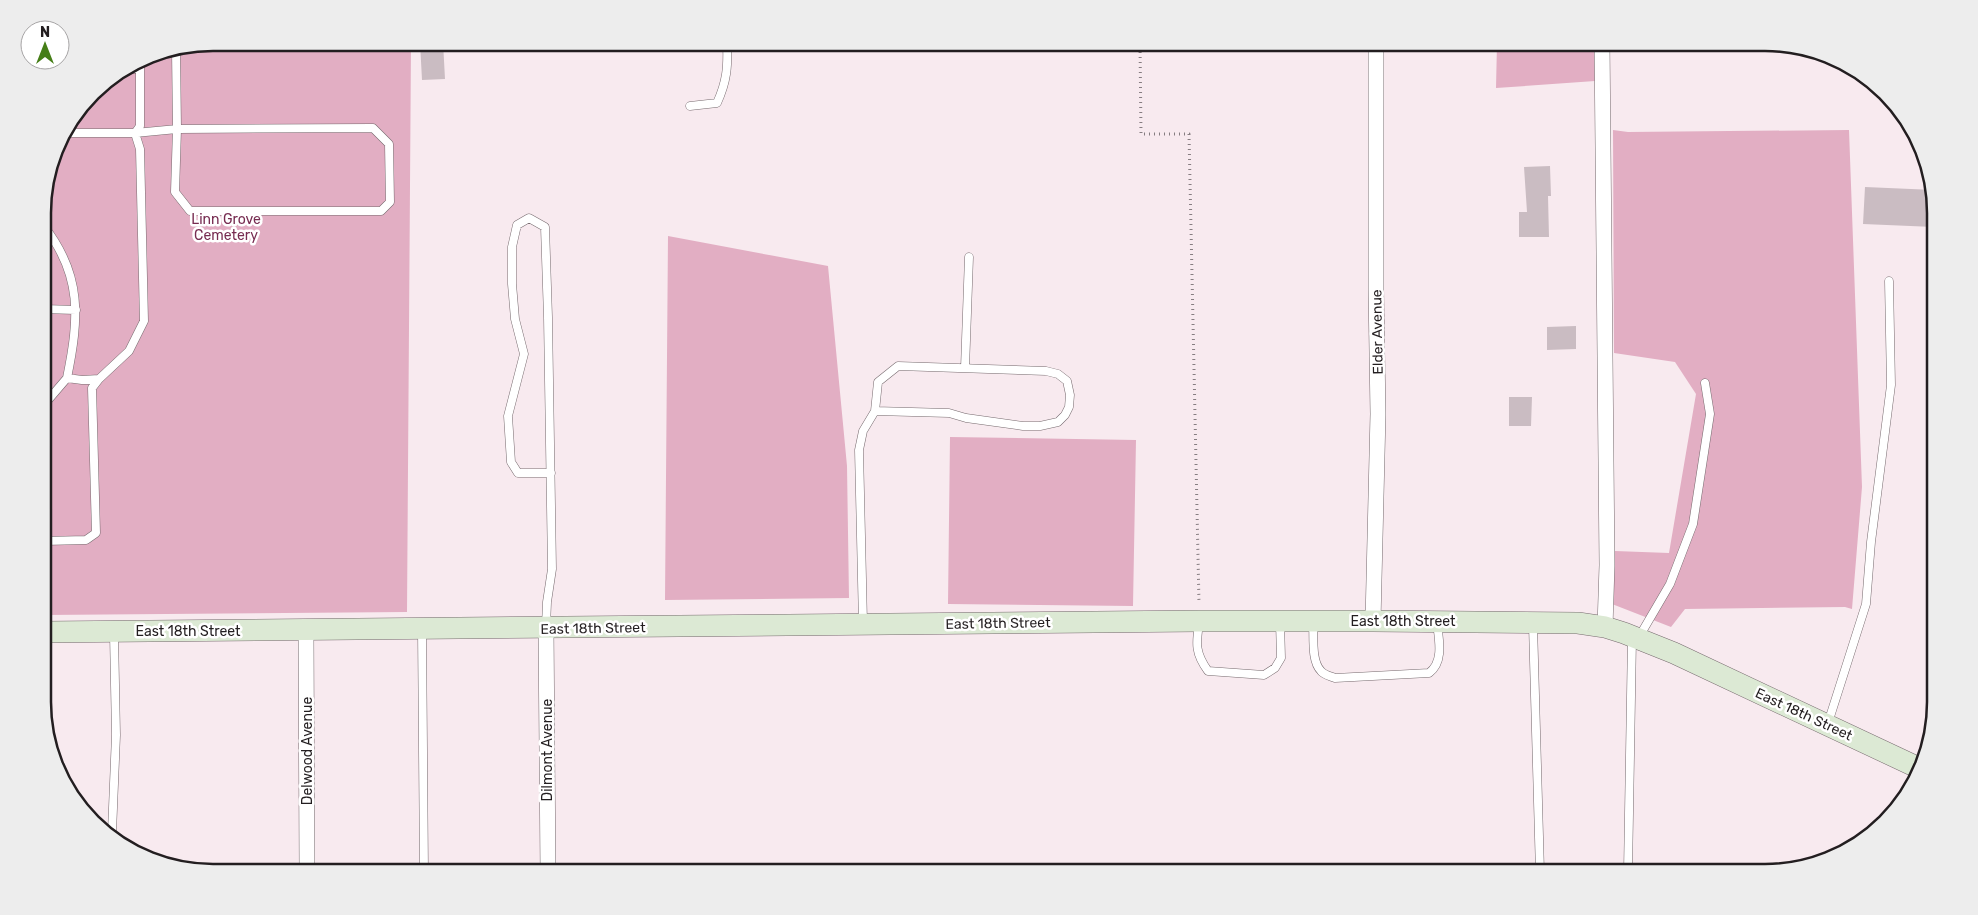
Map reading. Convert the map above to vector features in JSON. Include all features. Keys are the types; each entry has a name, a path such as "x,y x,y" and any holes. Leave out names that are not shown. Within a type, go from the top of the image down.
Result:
{"street":[{"name":"Elder Avenue","path":"1373,621 1378,414 1376,51"},
{"path":"1602,51 1607,565 1605,627"},
{"name":"East 18th Street","path":"51,632 1199,621 1578,623 1605,627 1636,637 1696,662 1913,765"},
{"name":"Dilmont Avenue","path":"546,628 548,864"},
{"name":"Delwood Avenue","path":"306,630 307,864"}],"lane":[{"path":"690,106 717,103 728,73 727,51"},
{"path":"73,133 135,133 177,129 374,128 389,144 390,202 381,211 190,211 175,192 177,129 176,56"},
{"path":"135,133 140,126 140,69"},
{"path":"51,541 86,540 96,533 92,388 98,379 129,351 144,321 140,149 135,133"},
{"path":"546,628 547,602 552,569 551,473 545,226 529,218 517,225 512,247 515,319 524,354 508,416 511,462 518,473 551,473"},
{"path":"52,236 67,263 72,279 76,320 73,350 67,378 52,396"},
{"path":"965,368 969,257"},
{"path":"1828,725 1866,604 1871,542 1891,386 1888,281"},
{"path":"52,309 76,310"},
{"path":"863,625 859,450 863,431 875,411 878,382 898,366 1046,371 1058,374 1067,381 1070,395 1069,407 1065,415 1058,422 1040,426 1023,426 966,418 949,413 875,411"},
{"path":"67,378 82,380 98,379"},
{"path":"1628,863 1636,637 1670,584 1692,524 1710,414 1705,383"},
{"path":"1199,621 1196,645 1198,656 1208,671 1264,675 1275,668 1281,658 1280,621"},
{"path":"1313,621 1316,662 1320,671 1325,675 1335,678 1429,673 1436,668 1439,656 1437,621"},
{"path":"1533,623 1540,863"},
{"path":"422,629 424,864"},
{"path":"112,828 116,735 114,632"}],"path":[{"path":"1140,51 1142,134 1190,134 1199,621"}],"green space":[{"name":"Linn Grove Cemetery","path":"214,51 411,51 407,612 51,615 52,203 54,182 68,142 79,123 107,92 132,73 182,54"},
{"path":"1497,51 1597,51 1595,81 1496,88"},
{"path":"1613,130 1628,132 1849,130 1862,487 1852,609 1845,607 1685,609 1671,627 1612,604 1615,551 1669,553 1696,394 1675,362 1614,353"},
{"path":"668,236 828,266 847,466 849,598 665,600"},
{"path":"950,437 1136,440 1133,606 948,604"}],"building":[{"path":"420,51 443,51 445,79 422,80"},
{"path":"1550,166 1551,196 1548,196 1549,237 1519,237 1519,212 1527,212 1524,167"},
{"path":"1865,187 1924,190 1927,227 1863,224"},
{"path":"1576,326 1576,349 1547,350 1547,327"},
{"path":"1509,397 1532,397 1531,426 1509,426"}]}
